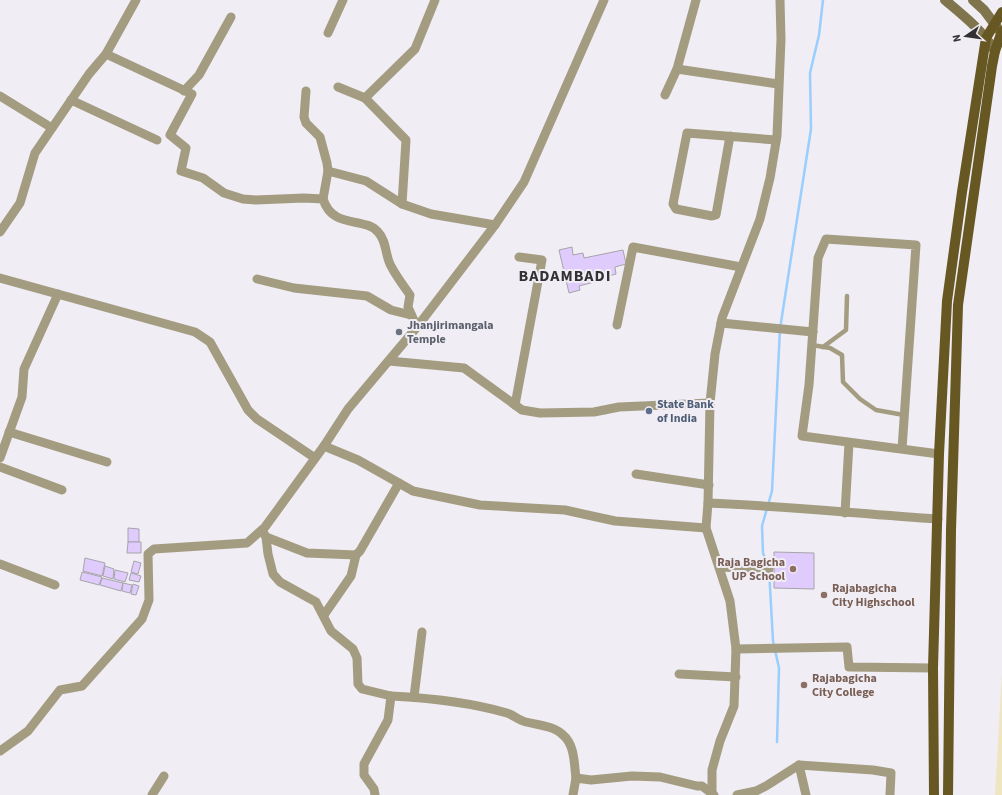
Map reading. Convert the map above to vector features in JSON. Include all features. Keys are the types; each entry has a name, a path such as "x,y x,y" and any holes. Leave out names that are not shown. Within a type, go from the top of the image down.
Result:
{"main road":[{"path":"945,0 986,38 995,51"},
{"path":"948,795 951,530 958,305 995,51 1001,32 977,1"},
{"path":"934,795 933,668 939,454 947,301 986,38 994,22 1002,12"}],"street":[{"path":"0,232 20,202 35,153 89,74 106,54 136,0"},
{"path":"328,33 343,0"},
{"path":"365,98 415,49 435,0"},
{"path":"0,751 28,731 60,690 82,686 142,619 149,600 148,554 154,549 247,543 264,534 348,409 417,327 495,225 524,182 576,67 604,0"},
{"path":"665,95 677,69 696,0"},
{"path":"714,795 712,770 720,741 734,706 736,649 730,601 706,528 709,485 710,403 715,354 721,323 760,219 770,178 776,140 781,39 780,0"},
{"path":"184,91 199,75 231,17"},
{"path":"106,54 192,94 170,135 186,148 181,171 203,178 224,193 243,199 256,200 304,198 323,200"},
{"path":"677,69 778,84"},
{"path":"338,87 365,98 406,140 402,204"},
{"path":"306,91 304,118 306,123 320,136 328,171 323,200 326,208 334,216 372,227 378,232 382,239 390,266 410,294 408,307 417,327"},
{"path":"0,96 52,128"},
{"path":"71,100 157,140"},
{"path":"730,136 718,212 716,215 712,216 676,209 673,204 688,133 730,136 776,140"},
{"path":"328,171 366,182 402,204 442,217 495,225"},
{"path":"902,449 916,244 826,239 818,258 812,345 802,436 939,454"},
{"path":"617,325 633,247 741,267"},
{"path":"515,405 542,260 519,257"},
{"path":"0,278 195,332 210,342 248,410 257,419 314,458"},
{"path":"257,279 294,288 367,296 391,310 411,315"},
{"path":"0,458 22,397 24,369 58,294"},
{"path":"721,323 813,332"},
{"path":"389,361 464,368 522,410 565,414 594,412 619,408 710,403"},
{"path":"9,432 107,462"},
{"path":"844,513 849,443"},
{"path":"324,446 358,460 413,491 480,506 565,510 615,521 706,528"},
{"path":"0,467 62,490"},
{"path":"636,474 709,485"},
{"path":"324,615 351,576 356,555 360,551 399,483"},
{"path":"708,503 765,505 844,513 938,519"},
{"path":"264,534 307,553 356,555"},
{"path":"264,534 273,574 280,582 316,602 331,631 353,650 358,666 358,684 362,689 391,696 449,700 492,709 560,732 564,735 573,750 576,778 573,795"},
{"path":"0,564 55,585"},
{"path":"719,567 769,569"},
{"path":"414,697 422,632"},
{"path":"736,649 847,647 848,667 933,668"},
{"path":"679,674 736,677"},
{"path":"375,795 374,789 364,775 364,764 388,720 391,696"},
{"path":"737,795 756,791 799,765 873,770 891,773 890,795"},
{"path":"799,765 806,795"},
{"path":"152,795 164,776"},
{"path":"576,778 591,780 632,776 666,778 702,786 714,795"}],"lane":[{"path":"823,347 846,330 847,296"},
{"path":"812,345 830,348 842,355 843,382 860,399 876,410 904,416"}],"sand":[{"path":"1002,673 1002,795 995,795"}],"building":[{"path":"572,247 573,255 583,253 584,258 623,250 626,264 615,267 616,274 605,277 606,279 579,286 580,290 569,293 559,250"},
{"path":"128,528 139,529 139,542 128,542"},
{"path":"128,542 141,542 141,553 127,553"},
{"name":"Raja Bagicha UP School","path":"774,552 814,553 814,589 774,588"},
{"path":"85,558 105,563 102,576 83,571"},
{"path":"134,561 141,563 138,574 131,572"},
{"path":"105,566 114,569 113,579 103,576"},
{"path":"115,570 128,573 125,582 114,579"},
{"path":"82,572 102,577 99,585 80,580"},
{"path":"131,573 141,576 139,582 129,580"},
{"path":"102,578 123,583 121,591 100,585"},
{"path":"123,583 132,585 130,593 122,591"},
{"path":"133,584 139,586 136,595 131,594"}],"waterway":[{"path":"777,742 779,668 773,641 769,569 763,553 762,526 772,491 780,329 811,129 810,73 819,35 823,0"}],"place":[{"name":"Jhanjirimangala Temple","path":"399,332"},
{"name":"State Bank of India","path":"649,411"},
{"name":"Raja Bagicha UP School","path":"793,569"},
{"name":"Rajabagicha City Highschool","path":"824,595"},
{"name":"Rajabagicha City College","path":"804,685"}],"district":[{"name":"BADAMBADI","path":"565,275"}]}
